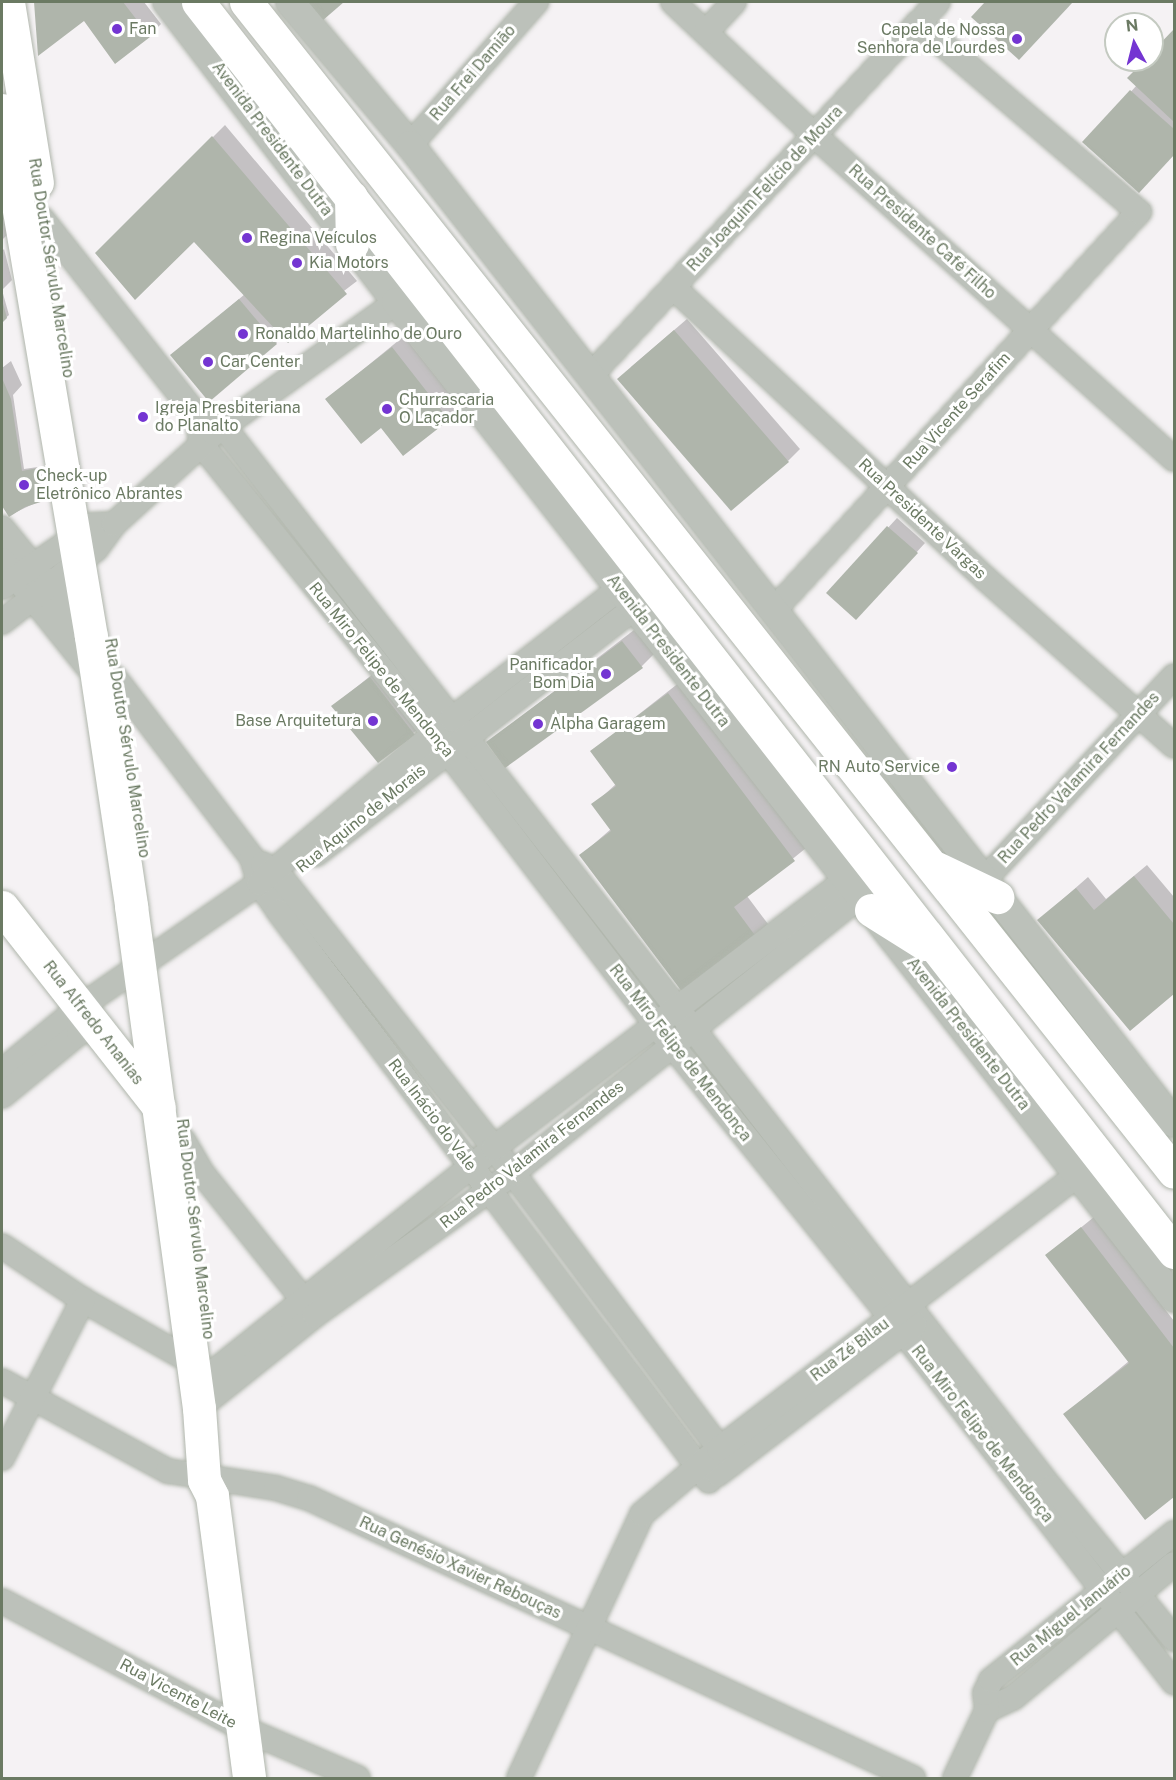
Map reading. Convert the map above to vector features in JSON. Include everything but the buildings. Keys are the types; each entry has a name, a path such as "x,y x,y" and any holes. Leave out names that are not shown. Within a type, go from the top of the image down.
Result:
{"main road":[{"name":"Rua Doutor Sérvulo Marcelino","path":"8,2 91,540 106,677 153,962 179,1143 212,1486 249,1779"},
{"name":"Avenida Presidente Dutra","path":"198,2 1174,1252"},
{"path":"246,2 1174,1172"},
{"name":"Rua Doutor Sérvulo Marcelino","path":"2,110 91,540 91,637 106,677"},
{"path":"351,196 352,244"},
{"path":"929,865 990,889"},
{"path":"859,895 945,957"},
{"name":"Rua Alfredo Ananias","path":"2,907 75,1019"},
{"name":"Rua Alfredo Ananias","path":"2,934 179,1143"}],"street":[{"name":"Avenida Presidente Dutra","path":"167,2 396,303 1174,1298"},
{"path":"290,2 410,145 990,889 1171,1112"},
{"name":"Rua Frei Damião","path":"410,145 536,2"},
{"name":"Rua Presidente Café Filho","path":"673,2 814,135 1174,459"},
{"path":"706,32 734,2"},
{"name":"Rua Joaquim Felício de Moura","path":"591,375 938,2"},
{"name":"Rua Vicente Serafim","path":"774,610 1139,212 918,23"},
{"path":"42,219 198,417 201,444"},
{"name":"Rua Presidente Vargas","path":"674,288 986,579 1141,712 1174,746"},
{"path":"2,622 39,593 91,540 223,426 396,303"},
{"path":"198,417 223,426"},
{"name":"Rua Miro Felipe de Mendonça","path":"223,426 305,536 459,727 693,1028 907,1319 1003,1443 1103,1590 1174,1683"},
{"name":"Rua Miro Felipe de Mendonça","path":"201,444 440,742 672,1045 907,1319"},
{"name":"Rua Inácio do Vale","path":"2,528 12,572 91,637"},
{"path":"284,550 305,536"},
{"path":"12,572 91,540"},
{"name":"Rua Inácio do Vale","path":"39,593 271,882 494,1148 725,1457"},
{"name":"Rua Aquino de Morais","path":"2,1071 153,962 271,882 440,742 627,599"},
{"name":"Rua Pedro Valamira Fernandes","path":"990,889 1174,676"},
{"name":"Rua Inácio do Vale","path":"271,882 471,1167 703,1474"},
{"name":"Rua Pedro Valamira Fernandes","path":"308,1308 471,1167 563,1095 678,1009 859,895"},
{"name":"Rua Pedro Valamira Fernandes","path":"203,1385 308,1308 513,1173 859,895"},
{"name":"Rua Aquino de Morais","path":"2,1096 75,1019"},
{"path":"563,1095 580,1118"},
{"path":"179,1143 308,1308"},
{"name":"Rua Zé Bilau","path":"519,1779 642,1514 703,1474 907,1319 1083,1179"},
{"path":"2,1246 203,1385"},
{"path":"2,1458 83,1300"},
{"name":"Rua Genésio Xavier Rebouças","path":"2,1381 168,1471 212,1486 276,1488 309,1498 913,1779"},
{"name":"Rua Miro Felipe de Mendonça","path":"1003,1443 1122,1575 1174,1639"},
{"name":"Rua Miguel Januário","path":"955,1779 987,1710 985,1693 991,1680 1174,1533"},
{"name":"Rua Miguel Januário","path":"987,1710 1013,1698 1174,1564"},
{"name":"Rua Vicente Leite","path":"2,1602 242,1728 358,1779"}],"place":[{"name":"Fan","path":"117,29"},
{"name":"Capela de Nossa Senhora de Lourdes","path":"1017,39"},
{"name":"Regina Veículos","path":"247,238"},
{"name":"Kia Motors","path":"297,263"},
{"name":"Ronaldo Martelinho de Ouro","path":"243,334"},
{"name":"Car Center","path":"208,362"},
{"name":"Churrascaria O Laçador","path":"387,409"},
{"name":"Igreja Presbiteriana do Planalto","path":"143,417"},
{"name":"Check-up Eletrônico Abrantes","path":"24,485"},
{"name":"Panificador Bom Dia","path":"606,674"},
{"name":"Base Arquitetura","path":"373,721"},
{"name":"Alpha Garagem","path":"538,724"},
{"name":"RN Auto Service","path":"952,767"}]}
